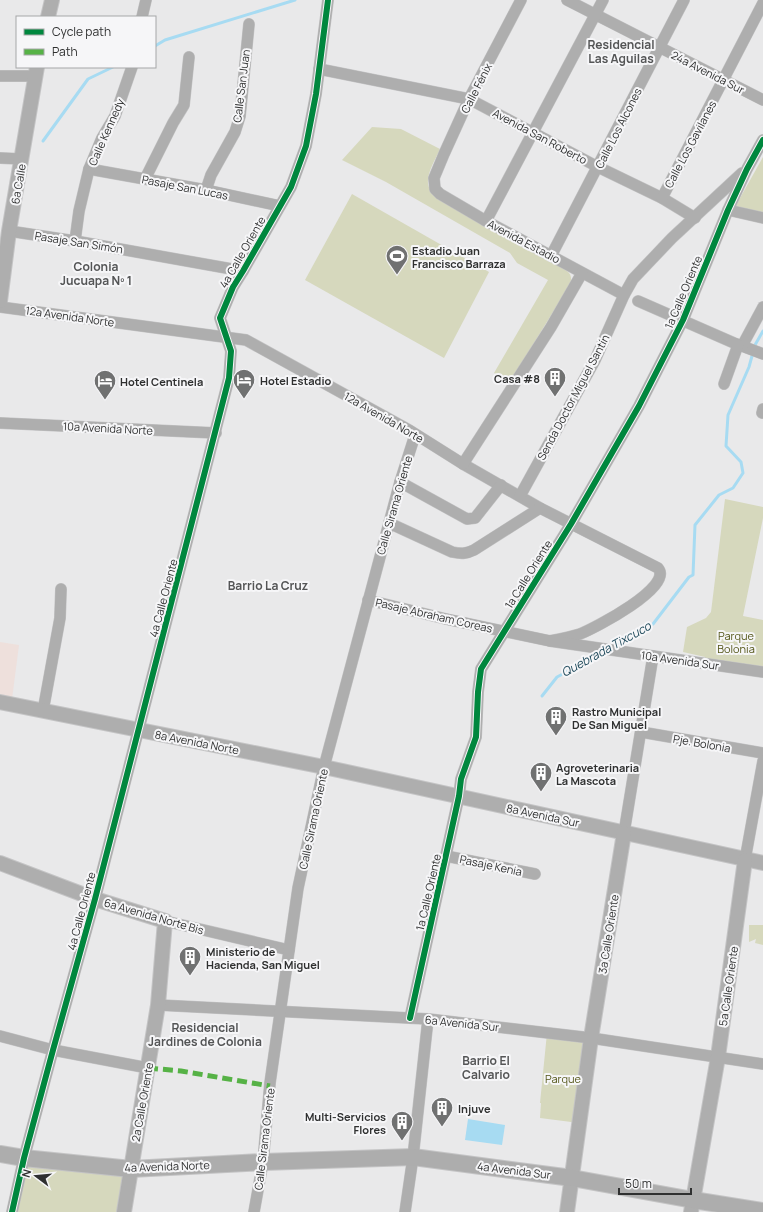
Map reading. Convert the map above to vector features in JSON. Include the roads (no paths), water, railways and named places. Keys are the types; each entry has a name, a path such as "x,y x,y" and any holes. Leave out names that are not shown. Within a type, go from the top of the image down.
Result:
{"main road":[{"name":"4a Avenida Norte","path":"0,1154 24,1158 131,1169 262,1162"},
{"name":"4a Avenida Sur","path":"262,1162 413,1157 572,1178 692,1206 763,1211"}],"street":[{"path":"48,16 52,0"},
{"path":"142,16 146,0"},
{"name":"4a Calle Oriente","path":"12,1212 24,1158 95,899 229,378 231,351 220,318 233,287 291,187 306,146 316,94 328,0"},
{"name":"Calle Fénix","path":"434,178 469,99 521,0"},
{"name":"24a Avenida Sur","path":"567,0 763,100"},
{"path":"486,221 603,0"},
{"name":"Calle Los Alcones","path":"551,256 684,0"},
{"name":"Calle Los Gavilanes","path":"662,198 763,3"},
{"name":"Calle San Juan","path":"206,190 211,175 235,132 240,116 249,24"},
{"path":"145,179 173,123 184,105 189,57"},
{"name":"Calle Kennedy","path":"75,241 79,211 89,168 102,138 115,116 131,69"},
{"name":"Avenida San Roberto","path":"319,69 469,99 598,167 662,198 695,218"},
{"path":"0,76 36,71"},
{"name":"6a Calle","path":"0,301 9,231 36,71"},
{"path":"747,169 763,140"},
{"path":"0,158 22,158"},
{"name":"Pasaje San Lucas","path":"89,168 206,190 280,206"},
{"name":"1a Calle Oriente","path":"410,1018 460,796 461,779 476,738 480,672 571,524 639,406 683,320 728,210 747,169"},
{"name":"Senda Doctor Miguel Santín","path":"520,496 595,360 624,295 633,279 672,238 747,169"},
{"name":"Avenida Estadio","path":"434,178 435,189 440,194 486,221 624,295"},
{"path":"728,210 763,218"},
{"name":"Pasaje San Simón","path":"9,231 75,241 243,271"},
{"path":"463,464 551,327 582,273"},
{"path":"638,301 749,349"},
{"name":"12a Avenida Norte","path":"0,307 246,340 415,435 540,508 571,524"},
{"path":"724,384 749,349 763,307"},
{"name":"10a Avenida Norte","path":"0,422 216,433"},
{"name":"Calle Sirama Oriente","path":"254,1212 262,1162 270,1083 298,888 324,768 400,482 415,435"},
{"path":"400,482 471,520 475,518 501,485"},
{"path":"389,523 452,552 466,554 540,508"},
{"name":"Pasaje Abraham Coreas","path":"368,600 550,641 579,634 607,621 645,595 655,586 661,575 658,568 571,524"},
{"path":"43,711 60,618 61,589"},
{"name":"10a Avenida Sur","path":"550,641 763,672"},
{"name":"3a Calle Oriente","path":"567,1212 591,1038 653,656"},
{"name":"8a Avenida Norte","path":"0,702 324,768"},
{"name":"Pje. Bolonia","path":"641,732 763,753"},
{"name":"5a Calle Oriente","path":"692,1206 718,1057 745,860 763,761"},
{"name":"8a Avenida Sur","path":"324,768 460,796 763,864"},
{"name":"Pasaje Kenia","path":"446,856 535,874"},
{"name":"6a Avenida Norte Bis","path":"0,863 95,899 165,921 289,950"},
{"name":"2a Calle Oriente","path":"124,1212 158,1005 165,921"},
{"name":"6a Avenida Sur","path":"158,1005 428,1019 591,1038 763,1064"},
{"path":"405,1212 413,1157 428,1019"},
{"path":"0,1036 53,1050 148,1068"}],"water":[{"path":"468,1119 505,1125 502,1145 465,1140"}],"waterway":[{"path":"156,45 165,40 295,0"},
{"path":"43,141 88,79 111,68"},
{"name":"Quebrada Tixcuco","path":"615,646 653,624 689,577 693,575 695,525 719,495 733,488 743,473 741,462 726,446 728,415 749,367 755,345 763,331"},
{"name":"Quebrada Tixcuco","path":"542,696 557,677 605,652"}],"place":[{"name":"Estadio Juan Francisco Barraza","path":"397,276"},
{"name":"Casa #8","path":"555,398"},
{"name":"Hotel Centinela","path":"105,400"},
{"name":"Hotel Estadio","path":"244,400"},
{"name":"Rastro Municipal De San Miguel","path":"556,736"},
{"name":"Agroveterinaria La Mascota","path":"541,792"},
{"name":"Ministerio de Hacienda, San Miguel","path":"190,976"},
{"name":"Injuve","path":"442,1128"},
{"name":"Multi-Servicios Flores","path":"402,1142"}],"district":[{"name":"Residencial Las Aguilas","path":"621,51"},
{"name":"Colonia Jucuapa Nº 1","path":"96,273"},
{"name":"Barrio La Cruz","path":"268,585"},
{"name":"Residencial Jardines de Colonia","path":"205,1034"},
{"name":"Barrio El Calvario","path":"486,1067"}],"park label":[{"name":"Parque Bolonia","path":"736,641"},
{"name":"Parque","path":"563,1078"}]}
